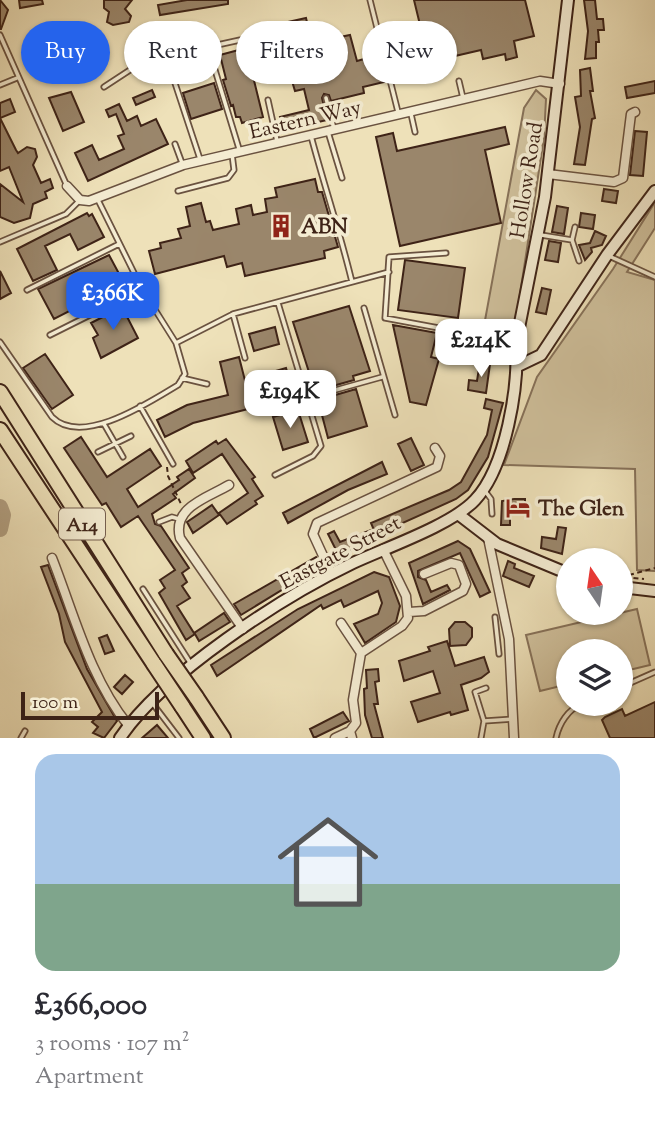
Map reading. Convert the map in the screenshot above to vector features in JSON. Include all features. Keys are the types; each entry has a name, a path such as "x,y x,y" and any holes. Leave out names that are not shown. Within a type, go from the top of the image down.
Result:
{"highway":[{"name":"A14","path":"0,393 223,738"},
{"name":"A14","path":"0,430 204,738"}],"street":[{"name":"Hollow Road","path":"517,366 516,343 548,174 568,0"},
{"name":"Eastern Way","path":"80,200 97,198 183,165 540,80 560,84"},
{"path":"548,174 614,182 623,178 631,114 635,112"},
{"path":"67,186 80,200"},
{"path":"517,366 541,355 607,255 655,191"},
{"name":"Eastgate Street","path":"120,738 150,699 243,629 331,573 458,514 483,490 502,448 517,366"},
{"path":"331,573 313,534 317,523 437,467 440,456 435,448"},
{"path":"229,485 185,510 178,519 180,538 243,629"},
{"path":"458,514 488,538 513,552 556,570"},
{"path":"488,538 509,639 514,738"},
{"path":"335,738 351,735 356,723 353,700 361,653 402,626 409,612 407,596 383,550"},
{"path":"52,558 109,702 128,725"},
{"path":"409,612 424,611 464,591 466,584 459,565 451,563 424,573"},
{"path":"634,589 655,591"},
{"path":"341,622 361,653"}],"lane":[{"path":"370,0 399,114"},
{"path":"0,35 67,186"},
{"path":"178,191 228,178 234,170 236,153 208,47 236,41"},
{"path":"104,87 124,74"},
{"path":"0,85 18,78"},
{"path":"458,81 463,99"},
{"path":"175,84 201,161"},
{"path":"326,98 342,178"},
{"path":"268,100 277,144"},
{"path":"410,112 415,132"},
{"path":"311,136 331,197 352,282"},
{"path":"175,144 183,165"},
{"path":"0,342 60,425 93,427 104,424 178,385 182,378 183,359 142,289 97,198"},
{"path":"0,242 66,214 80,200"},
{"path":"575,227 572,240 579,261"},
{"path":"538,234 572,240"},
{"path":"27,290 119,244"},
{"path":"446,253 389,257 385,318 455,331"},
{"path":"607,255 655,277"},
{"path":"176,343 233,314 389,272"},
{"path":"50,335 142,289"},
{"path":"275,475 313,456 321,446 278,303"},
{"path":"364,308 395,415"},
{"path":"233,314 245,358"},
{"path":"307,398 383,377"},
{"path":"182,378 208,384"},
{"path":"140,406 173,464"},
{"path":"104,424 123,457"},
{"path":"98,452 131,436"},
{"path":"483,490 491,499 492,514"},
{"path":"159,522 172,517 178,519"},
{"path":"143,589 193,666"},
{"path":"495,617 499,654"},
{"path":"498,640 509,639"},
{"path":"633,682 655,672"},
{"path":"481,738 484,721 475,692 486,688"},
{"path":"150,699 179,738"},
{"path":"556,738 566,716"},
{"path":"484,721 514,719"},
{"path":"21,738 25,731"}],"path":[{"path":"162,459 185,510"},
{"path":"634,574 655,568"},
{"path":"634,577 646,579"}],"shaded area":[{"path":"536,90 546,99 544,138 510,359 479,353 524,108"},
{"path":"655,202 655,228 627,272 655,280 655,571 637,570 635,469 504,465 537,377 613,269"},
{"path":"637,609 650,665 633,669 633,639 556,639 556,687 540,691 526,635 569,625 634,625 634,610"}],"building":[{"path":"0,0 8,10 1,29 0,29"},
{"path":"19,0 42,0 43,4 20,8"},
{"path":"104,0 132,0 125,9 131,16 129,21 124,23 110,24 107,21 109,12 104,8"},
{"path":"187,0 228,0 228,4 160,15 158,5"},
{"path":"414,0 525,0 534,36 514,41 517,57 506,60 505,54 483,59 481,50 457,56 457,21 419,21"},
{"path":"584,0 595,0 597,19 603,19 604,30 598,30 596,58 585,59 588,31"},
{"path":"350,35 357,61 362,60 362,84 376,84 363,87 364,93 331,101 329,95 324,94 322,98 327,120 283,130 280,117 309,110 304,89 295,91 293,84 348,84"},
{"path":"236,51 236,84 255,84 263,117 242,123 240,117 236,117 223,80 226,79 222,54"},
{"path":"590,68 593,91 590,91 595,118 592,119 585,165 574,164 580,127 575,97 581,96 580,70"},
{"path":"655,81 655,93 627,98 625,87"},
{"path":"214,84 222,109 191,119 183,93"},
{"path":"152,90 155,97 136,105 133,98"},
{"path":"71,92 84,122 63,131 49,98"},
{"path":"10,99 15,112 0,118 0,103"},
{"path":"119,104 127,121 137,116 141,126 156,119 168,144 88,181 75,153 92,145 99,160 124,149 118,136 124,134 116,114 109,117 106,110"},
{"path":"0,118 18,153 27,147 35,149 37,157 33,165 41,183 50,179 53,188 45,192 47,198 33,204 30,218 14,223 0,217 0,184 23,202 9,167 0,171"},
{"path":"505,127 509,144 485,150 501,223 400,246 376,137 393,133 397,151"},
{"path":"635,131 647,132 643,176 630,175"},
{"name":"ABN","path":"315,179 318,192 322,192 338,247 324,251 325,258 245,276 242,263 227,267 224,256 155,274 149,251 161,248 160,243 181,238 178,229 190,226 186,207 201,203 206,222 210,221 213,230 239,224 236,209 251,205 253,215 267,212 265,199 277,197 275,188"},
{"path":"604,189 618,191 616,203 602,201"},
{"path":"557,206 568,208 564,234 552,232"},
{"path":"87,213 89,216 92,214 104,237 78,250 70,234 45,246 57,270 33,281 17,249"},
{"path":"581,213 595,215 593,229 579,227"},
{"path":"595,231 606,236 602,245 591,248 592,252 585,260 579,245 590,243"},
{"path":"549,241 561,243 558,262 545,260"},
{"path":"109,255 124,283 54,319 38,289"},
{"path":"405,260 465,268 458,318 398,310"},
{"path":"0,271 11,293 0,299"},
{"path":"542,288 551,290 546,314 536,312"},
{"path":"349,306 370,371 353,376 354,380 315,391 293,322"},
{"path":"122,307 138,338 101,358 93,338 98,335 91,323"},
{"path":"393,325 437,333 431,357 439,359 426,405 410,402"},
{"path":"275,327 279,344 254,351 249,334"},
{"path":"45,354 73,395 52,409 23,368"},
{"path":"239,357 252,408 193,423 165,437 157,420 187,405 228,395 220,362"},
{"path":"480,362 490,364 486,393 468,390 469,380 477,381"},
{"path":"286,368 291,385 266,392 262,375"},
{"path":"356,389 367,426 328,438 318,400"},
{"path":"486,399 503,403 488,457 468,490 456,499 376,535 371,523 449,490 461,482 487,435 492,410 484,408"},
{"path":"298,410 308,442 283,450 273,417"},
{"path":"81,437 107,477 150,449 161,466 127,489 138,507 179,480 177,477 189,469 195,478 173,494 176,498 152,514 155,524 161,526 189,568 182,573 187,582 182,586 190,598 177,606 194,633 224,613 230,622 199,641 195,634 186,640 159,593 165,588 160,580 175,570 138,516 121,527 106,503 102,505 64,448"},
{"path":"411,438 424,465 411,471 398,444"},
{"path":"226,439 255,477 252,479 263,496 255,501 257,504 227,524 219,513 248,493 222,454 193,473 186,461 216,441 218,444"},
{"path":"382,462 387,474 348,490 288,523 283,513"},
{"path":"525,499 525,513 510,512 510,525 501,525 502,501"},
{"path":"212,505 219,515 193,533 187,522"},
{"path":"558,527 566,528 563,548 556,548 556,552 541,548 542,537 556,539"},
{"path":"371,530 375,539 339,556 328,534 334,531 340,542"},
{"path":"458,541 470,549 490,592 480,597 460,553 418,571 418,577 426,580 431,592 447,585 450,590 423,604 409,563"},
{"path":"316,557 321,566 241,615 234,604"},
{"path":"508,561 515,564 514,568 534,576 529,587 503,576"},
{"path":"48,565 87,669 117,721 104,738 93,733 98,727 92,722 102,712 65,642 59,614 41,567"},
{"path":"374,572 389,577 400,606 396,622 365,643 354,624 378,614 382,603 378,591 344,607 341,600 323,609 321,605 217,676 211,665 298,609"},
{"path":"455,622 465,622 472,628 472,637 466,645 450,646 449,629"},
{"path":"107,635 114,651 105,654 99,638"},
{"path":"447,641 455,666 484,657 489,672 461,685 468,710 451,715 450,712 418,722 411,702 440,693 433,671 404,681 399,661 430,651 428,647"},
{"path":"378,669 379,681 375,682 378,704 374,704 383,738 372,738 365,715 364,689 367,688 366,670"},
{"path":"125,675 133,682 122,694 114,687"},
{"path":"655,702 655,738 610,738 602,720 607,716 633,716 633,712"},
{"path":"343,712 349,721 314,738 310,729"},
{"path":"157,725 168,738 142,738"}],"waterway":[{"path":"0,507 3,515 0,529"}],"place":[{"name":"ABN","path":"281,226"},
{"name":"The Glen","path":"518,508"}]}
